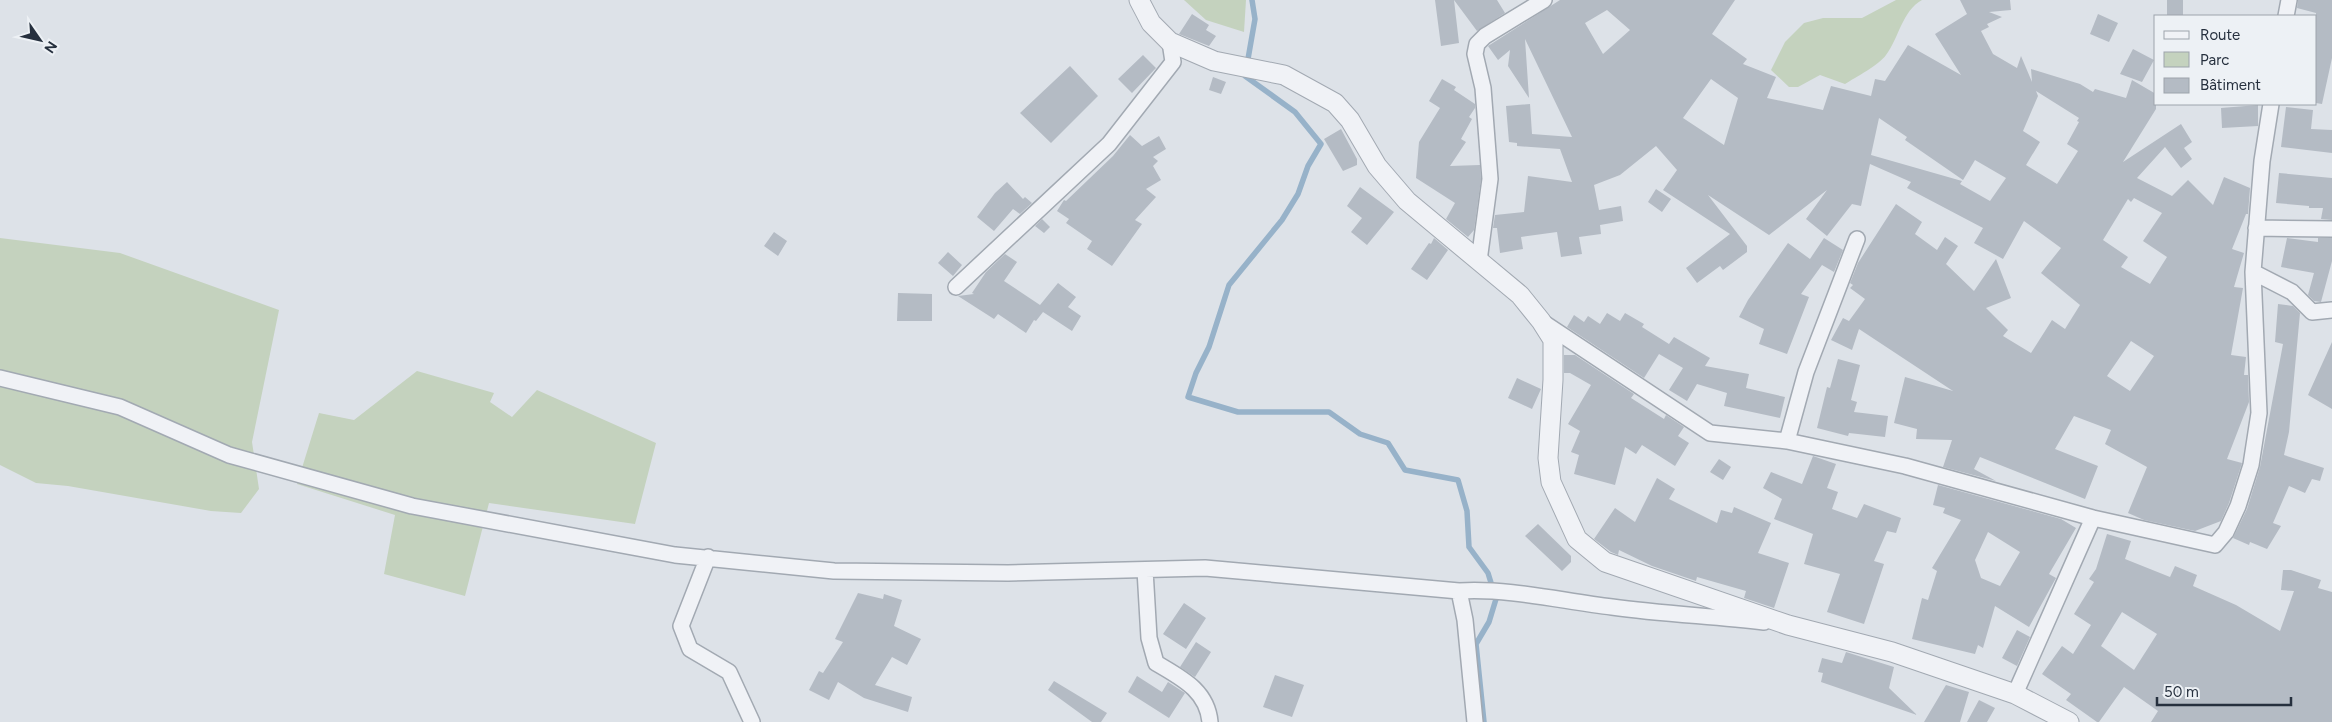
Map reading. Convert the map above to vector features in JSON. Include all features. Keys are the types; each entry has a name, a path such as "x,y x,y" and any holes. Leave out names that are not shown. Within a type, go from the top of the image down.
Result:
{"street":[{"path":"1139,0 1151,23 1170,42 1214,60 1284,75 1334,103 1350,120 1377,166 1406,201 1520,295 1541,321 1553,340 1553,380 1548,458 1551,482 1577,539 1605,562 1788,626 1892,652 2015,694 2069,722"},
{"path":"1479,261 1490,179 1483,88 1475,54 1477,44 1485,36 1544,0"},
{"path":"2286,15 2289,0"},
{"path":"956,287 1108,144 1173,62 1170,42"},
{"path":"1541,321 1710,433 1787,440 1905,466 2094,518 2215,545 2226,532 2238,506 2251,465 2259,413 2253,272 2262,161 2271,105"},
{"path":"2256,228 2332,229"},
{"path":"1787,440 1806,372 1857,239"},
{"path":"2253,272 2292,292 2312,312 2332,310"},
{"path":"0,378 120,406 229,455 412,506 675,555 834,571 1008,573 1205,568 1460,591 1500,590 1646,612 1728,618 1788,626"},
{"path":"2015,694 2094,518"},
{"path":"708,557 681,626 690,649 729,672 752,722"},
{"path":"1145,570 1149,638 1156,663 1192,685 1209,708 1210,722"},
{"path":"1460,591 1465,620 1475,722"}],"green space":[{"path":"1184,0 1246,0 1244,32 1206,20"},
{"path":"1896,0 1922,0 1915,5 1905,18 1883,59 1845,84 1820,75 1798,87 1789,87 1771,70 1785,42 1804,23 1823,18 1862,18"},
{"path":"0,238 120,253 279,310 252,442 259,489 241,513 211,511 68,486 36,483 0,465"},
{"path":"417,371 494,393 490,402 512,417 537,390 656,443 635,524 489,503 465,596 384,574 395,515 297,484 319,413 354,420"}],"building":[{"path":"1435,0 1454,0 1459,43 1441,46"},
{"path":"1454,0 1497,0 1505,13 1477,31"},
{"path":"1560,0 1735,0 1712,34 1747,59 1743,64 1776,77 1767,98 1823,110 1831,86 1871,96 1875,79 1885,81 1908,45 1961,75 1935,34 1967,14 1960,0 2010,0 2011,10 1989,12 2002,17 1987,24 1989,27 1981,31 1993,54 2017,68 2021,56 2032,82 2031,69 2080,84 2093,92 2095,89 2126,98 2132,80 2154,93 2156,109 2123,162 2181,124 2192,142 2184,148 2192,159 2181,168 2165,147 2137,178 2172,196 2188,180 2213,205 2224,177 2250,188 2248,214 2246,214 2232,249 2244,253 2234,287 2243,288 2231,355 2246,357 2244,375 2248,375 2249,402 2227,459 2242,463 2221,521 2195,531 2144,520 2128,513 2147,467 2105,444 2111,430 2074,416 2055,449 2098,466 2085,499 1980,457 1974,469 1996,481 1943,467 1952,440 1916,439 1917,429 1894,423 1905,377 1953,391 1859,329 1852,350 1831,340 1843,318 1849,321 1865,299 1850,288 1853,285 1850,283 1858,263 1896,204 1922,222 1915,234 1937,250 1945,237 1958,246 1946,264 1974,291 1996,259 2011,298 1986,308 2008,330 2003,336 2031,353 2052,320 2065,329 2080,305 2041,273 2061,248 2024,221 2003,259 1974,243 1983,228 1907,188 1911,182 1870,164 1861,206 1852,204 1827,236 1806,219 1827,190 1769,235 1708,195 1747,246 1747,252 1723,270 1720,266 1697,283 1686,268 1730,234 1663,190 1677,170 1656,146 1620,175 1594,185 1599,210 1621,206 1623,221 1600,225 1601,234 1579,237 1582,254 1561,257 1557,232 1521,237 1523,249 1500,253 1497,228 1493,228 1495,215 1524,212 1528,176 1572,182 1560,149 1517,146 1517,143 1509,142 1506,106 1530,104 1532,134 1572,137 1525,39 1529,98 1508,66 1510,50 1498,60 1488,46","holes":["1607,10 1630,30 1603,54 1585,23","1711,79 1738,98 1724,145 1683,118","2036,91 2079,118 2077,121 2079,122 2067,144 2078,151 2057,184 2026,165 2040,142 2023,131 2038,96","1879,118 1907,137 1905,140 1963,180 1975,160 2006,178 1990,201 1960,184 1962,181 1871,155","2134,198 2162,213 2143,241 2167,257 2150,284 2121,267 2128,257 2103,240 2128,199 2131,202","2131,341 2154,356 2130,391 2107,376"]},
{"path":"2167,0 2183,0 2183,15 2167,15"},
{"path":"2298,0 2332,0 2332,58 2322,104 2317,103 2317,15 2316,13 2297,8"},
{"path":"1192,14 1209,25 1206,30 1216,36 1209,46 1179,34"},
{"path":"2098,14 2118,23 2109,42 2090,34"},
{"path":"2133,49 2154,60 2142,82 2120,74"},
{"path":"1143,55 1156,68 1132,93 1118,79"},
{"path":"1070,66 1098,96 1051,143 1020,113"},
{"path":"1213,77 1226,82 1221,94 1209,90"},
{"path":"1442,79 1456,87 1454,90 1475,104 1475,108 1469,117 1472,119 1461,139 1466,142 1450,166 1480,165 1481,179 1474,230 1468,237 1446,219 1455,203 1416,178 1419,142 1440,108 1429,101"},
{"path":"2258,105 2258,126 2222,128 2221,108"},
{"path":"2286,107 2313,110 2311,129 2332,130 2332,153 2281,147"},
{"path":"1341,129 1357,159 1357,165 1343,171 1324,139"},
{"path":"1130,135 1142,146 1159,136 1166,149 1153,157 1158,161 1153,166 1161,180 1146,189 1156,197 1135,220 1142,224 1112,266 1087,249 1092,241 1066,223 1069,219 1057,211 1064,200 1066,201 1113,156"},
{"path":"2279,173 2332,178 2332,220 2321,219 2323,208 2276,203"},
{"path":"1007,182 1023,199 1025,197 1032,203 1020,214 1013,209 994,231 977,217 995,193"},
{"path":"1360,187 1394,212 1367,245 1351,232 1362,218 1347,206"},
{"path":"1656,189 1671,199 1662,212 1648,202"},
{"path":"1042,219 1050,227 1044,233 1035,226"},
{"path":"774,232 787,241 778,256 764,246"},
{"path":"1434,238 1448,250 1427,280 1411,269"},
{"path":"1824,238 1843,250 1834,272 1822,265 1801,294 1809,297 1787,354 1759,344 1764,329 1739,317 1748,300 1788,243 1810,259"},
{"path":"2287,238 2318,242 2318,238 2332,238 2332,261 2321,302 2314,301 2308,295 2314,273 2281,267"},
{"path":"948,252 962,265 953,276 938,263"},
{"path":"1005,254 1017,262 1004,281 1040,305 1058,283 1076,297 1068,307 1081,316 1072,331 1043,312 1036,321 1034,320 1026,333 998,314 994,319 958,296 974,294 972,293 986,272"},
{"path":"898,293 932,294 932,321 897,321"},
{"path":"2278,304 2293,306 2300,313 2289,432 2284,455 2324,468 2320,481 2312,479 2305,493 2289,486 2273,523 2281,526 2267,549 2250,542 2249,545 2233,538 2247,509 2260,467 2283,344 2275,342"},
{"path":"1607,313 1620,321 1625,313 1644,324 1642,327 1669,344 1674,337 1710,358 1705,366 1749,374 1746,388 1785,397 1780,418 1724,406 1727,393 1697,384 1687,401 1669,390 1683,368 1659,354 1644,378 1567,327 1574,315 1584,322 1588,316 1600,324"},
{"path":"2332,342 2332,409 2308,395"},
{"path":"1564,355 1575,355 1634,394 1631,398 1664,419 1666,415 1684,427 1678,436 1689,443 1675,466 1642,445 1636,454 1625,447 1615,485 1574,474 1579,455 1571,452 1580,431 1568,424 1591,385 1570,373 1564,373"},
{"path":"1838,359 1860,365 1851,400 1857,402 1854,412 1888,416 1885,437 1849,433 1848,436 1817,428 1827,387 1830,388"},
{"path":"1517,378 1541,389 1532,409 1508,398"},
{"path":"1813,456 1836,464 1827,488 1838,492 1832,509 1857,518 1864,504 1901,518 1896,533 1887,531 1874,561 1884,564 1864,624 1827,612 1840,574 1804,564 1813,534 1774,519 1782,499 1763,488 1771,472 1802,484"},
{"path":"1719,459 1731,467 1723,480 1710,472"},
{"path":"1657,478 1675,489 1669,499 1717,523 1721,510 1732,513 1734,507 1771,523 1758,553 1789,563 1774,608 1744,598 1746,591 1697,577 1696,581 1652,566 1619,550 1618,555 1594,539 1615,508 1635,522"},
{"path":"1938,485 2061,519 2076,528 2049,574 2056,578 2029,627 1995,606 1983,648 1978,645 1975,654 1912,639 1922,598 1928,600 1937,571 1932,568 1961,520 1943,513 1945,508 1933,505","holes":["1988,532 2020,552 2000,586 1981,578 1975,560"]},
{"path":"1538,524 1571,556 1571,562 1562,571 1525,536"},
{"path":"2107,534 2131,541 2125,559 2170,577 2175,566 2197,575 2193,586 2236,605 2280,631 2294,591 2281,590 2283,570 2291,570 2321,580 2318,588 2332,592 2332,722 2151,722 2158,711 2124,687 2099,722 2097,722 2066,700 2071,694 2042,674 2062,646 2073,654 2091,625 2074,614 2094,582 2089,579 2096,569","holes":["2122,612 2157,634 2134,670 2101,646"]},
{"path":"858,593 883,599 884,594 902,600 894,626 921,639 907,665 892,657 875,685 912,697 908,712 864,698 838,682 829,700 809,690 819,671 823,673 843,642 835,639"},
{"path":"1184,603 1206,618 1186,649 1163,634"},
{"path":"2017,630 2030,637 2017,666 2002,658"},
{"path":"1196,642 1211,652 1195,677 1180,667"},
{"path":"1846,652 1894,667 1889,688 1917,715 1821,682 1823,673 1818,672 1822,658 1842,663"},
{"path":"1275,675 1304,685 1292,717 1263,707"},
{"path":"1137,676 1162,692 1168,682 1185,693 1169,718 1128,692"},
{"path":"1054,681 1107,713 1101,722 1092,722 1048,690"},
{"path":"1946,685 1969,692 1960,722 1924,722"},
{"path":"1979,700 1995,708 1987,722 1967,722"}],"waterway":[{"path":"1252,0 1255,19 1245,76 1295,112 1321,144 1308,166 1298,194 1282,220 1229,285 1209,347 1196,373 1188,397 1238,412 1329,412 1360,434 1388,443 1405,470 1458,480 1467,511 1469,547 1488,573 1496,599 1489,622 1476,644 1484,722"}]}
